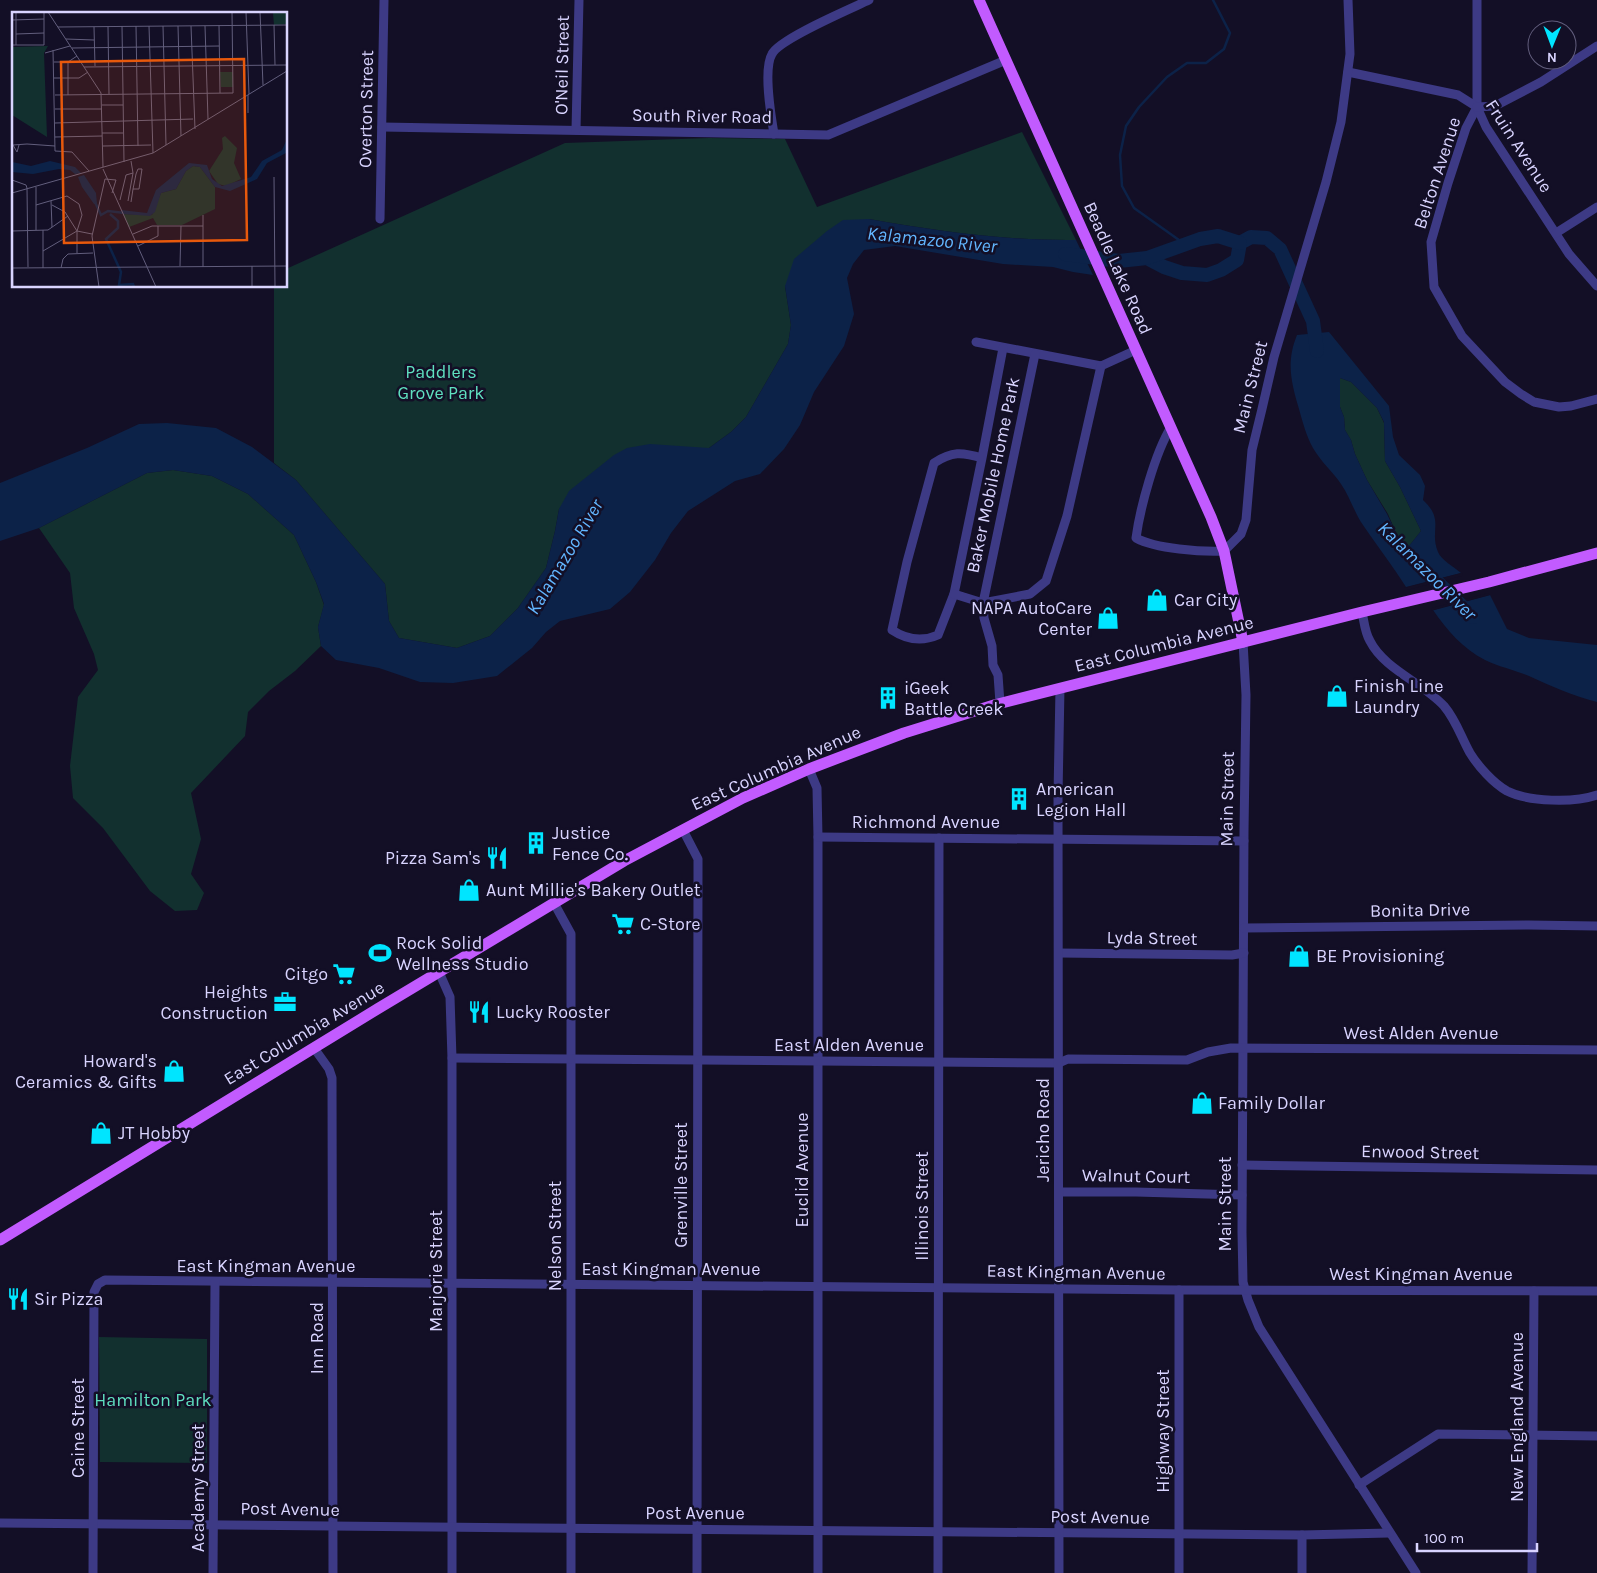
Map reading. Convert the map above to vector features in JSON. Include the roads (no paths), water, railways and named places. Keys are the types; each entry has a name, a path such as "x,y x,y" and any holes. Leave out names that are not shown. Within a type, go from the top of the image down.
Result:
{"main road":[{"name":"Beadle Lake Road","path":"979,0 1086,235 1224,551"},
{"name":"Main Street","path":"1224,551 1242,642"},
{"name":"East Columbia Avenue","path":"0,1240 624,861 743,798 809,769 904,733 997,704 1489,582 1597,553"}],"street":[{"name":"Overton Street","path":"380,219 384,0"},
{"name":"O'Neil Street","path":"576,130 580,0"},
{"path":"774,134 768,76 771,55 776,48 806,30 869,0"},
{"name":"Main Street","path":"1224,551 1241,534 1246,520 1252,450 1274,357 1326,182 1341,122 1350,54 1348,0"},
{"name":"Belton Avenue","path":"1477,0 1477,107 1466,128 1431,242 1434,287 1462,336 1505,382 1521,394 1534,402 1559,407 1597,399"},
{"path":"1477,107 1495,106 1541,82 1597,46"},
{"name":"South River Road","path":"382,126 828,135 1006,60"},
{"name":"Fruin Avenue","path":"1348,72 1458,94 1477,107 1486,127 1569,254 1597,286"},
{"path":"1556,233 1597,207"},
{"path":"976,342 1101,366 1136,350"},
{"name":"Baker Mobile Home Park","path":"982,458 958,453 944,456 934,462 907,562 892,630 901,636 916,640 930,639 938,635 954,594 982,458 1003,348"},
{"name":"Baker Mobile Home Park","path":"983,603 1034,354"},
{"name":"Baker Mobile Home Park","path":"954,594 983,603 1030,594 1046,581 1067,516 1101,366"},
{"path":"1171,427 1163,440 1151,476 1136,538 1146,543 1163,546 1208,552 1224,551"},
{"path":"983,603 994,668 998,675 997,704"},
{"path":"1362,612 1369,641 1376,650 1443,706 1460,730 1470,752 1488,775 1507,791 1534,798 1559,800 1597,795"},
{"name":"Main Street","path":"1242,642 1246,695 1242,1165 1242,1257 1245,1290 1258,1327 1416,1573"},
{"name":"Jericho Road","path":"1059,1573 1060,1062 1058,795 1060,688"},
{"name":"Euclid Avenue","path":"809,769 817,788 818,837 818,1573"},
{"name":"Grenville Street","path":"683,830 698,859 698,1573"},
{"name":"Richmond Avenue","path":"818,837 1244,841"},
{"name":"Illinois Street","path":"938,1573 939,838"},
{"name":"Nelson Street","path":"554,903 570,934 571,1573"},
{"name":"Bonita Drive","path":"1244,928 1597,926"},
{"name":"Lyda Street","path":"1059,953 1232,955 1244,953"},
{"name":"Marjorie Street","path":"439,972 450,997 452,1058 452,1573"},
{"name":"Inn Road","path":"314,1048 329,1069 332,1078 333,1573"},
{"name":"East Alden Avenue","path":"452,1058 1060,1062 1068,1060 1187,1060 1208,1052 1230,1048 1244,1048"},
{"name":"West Alden Avenue","path":"1244,1048 1597,1050"},
{"name":"Enwood Street","path":"1242,1165 1597,1170"},
{"name":"Walnut Court","path":"1059,1192 1242,1195"},
{"name":"East Kingman Avenue","path":"98,1284 105,1280 1245,1290"},
{"name":"Academy Street","path":"213,1573 215,1282"},
{"name":"Caine Street","path":"93,1573 94,1292 98,1284"},
{"name":"Highway Street","path":"1179,1573 1180,1290"},
{"name":"West Kingman Avenue","path":"1245,1290 1597,1291"},
{"name":"New England Avenue","path":"1532,1573 1534,1291"},
{"path":"1359,1485 1438,1434 1597,1436"},
{"name":"Post Avenue","path":"0,1523 1179,1534 1390,1533"},
{"path":"1302,1534 1302,1573"}],"water":[{"path":"869,219 972,234 1024,239 1076,240 1093,275 1053,267 1003,264 895,246 864,250 853,264 847,278 854,314 844,346 814,392 800,425 784,449 760,474 735,481 688,511 671,533 655,560 630,592 610,609 560,621 546,632 532,648 497,676 453,683 420,682 379,668 336,660 321,646 318,627 324,604 294,535 248,494 212,476 173,470 147,473 39,528 0,541 0,483 87,448 139,424 167,423 216,428 252,447 296,480 385,584 389,621 399,638 457,648 490,636 518,608 546,568 559,509 569,491 614,455 627,448 650,444 709,448 731,432 746,417 788,344 791,325 785,286 794,259 843,220"},
{"path":"1329,332 1389,406 1393,437 1399,455 1420,475 1425,486 1423,500 1430,507 1435,520 1435,538 1438,552 1445,561 1461,573 1406,587 1368,533 1344,489 1316,453 1307,434 1294,390 1291,372 1292,354 1297,335","holes":["1340,378 1351,382 1377,408 1384,422 1385,461 1421,531 1409,546 1397,535 1367,480 1345,430 1344,417 1340,407"]},
{"path":"1490,595 1507,629 1529,638 1597,645 1597,702 1571,694 1477,656 1456,638 1433,610"}],"waterway":[{"path":"1186,245 1134,208 1122,186 1120,155 1126,126 1139,107 1167,77 1187,63 1206,63 1224,49 1230,33 1213,0"},
{"name":"Kalamazoo River","path":"1147,258 1200,239 1218,236 1240,243"},
{"name":"Kalamazoo River","path":"1065,254 1119,261 1147,258 1164,267 1182,273 1207,275 1221,270 1237,260 1240,243 1251,237 1267,238 1280,249 1313,321 1317,351"},
{"name":"Kalamazoo River","path":"1422,567 1473,617"}],"place":[{"name":"Car City","path":"1157,600"},
{"name":"NAPA AutoCare Center","path":"1108,618"},
{"name":"Finish Line Laundry","path":"1337,696"},
{"name":"iGeek Battle Creek","path":"888,698"},
{"name":"American Legion Hall","path":"1019,799"},
{"name":"Justice Fence Co.","path":"536,843"},
{"name":"Pizza Sam's","path":"497,858"},
{"name":"Aunt Millie's Bakery Outlet","path":"469,890"},
{"name":"C-Store","path":"623,924"},
{"name":"Rock Solid Wellness Studio","path":"380,953"},
{"name":"BE Provisioning","path":"1299,956"},
{"name":"Citgo","path":"344,974"},
{"name":"Heights Construction","path":"285,1002"},
{"name":"Lucky Rooster","path":"479,1012"},
{"name":"Howard's Ceramics & Gifts","path":"174,1071"},
{"name":"Family Dollar","path":"1202,1103"},
{"name":"JT Hobby","path":"101,1133"},
{"name":"Sir Pizza","path":"18,1299"}],"park label":[{"name":"Paddlers Grove Park","path":"441,382"},
{"name":"Hamilton Park","path":"153,1400"}]}
